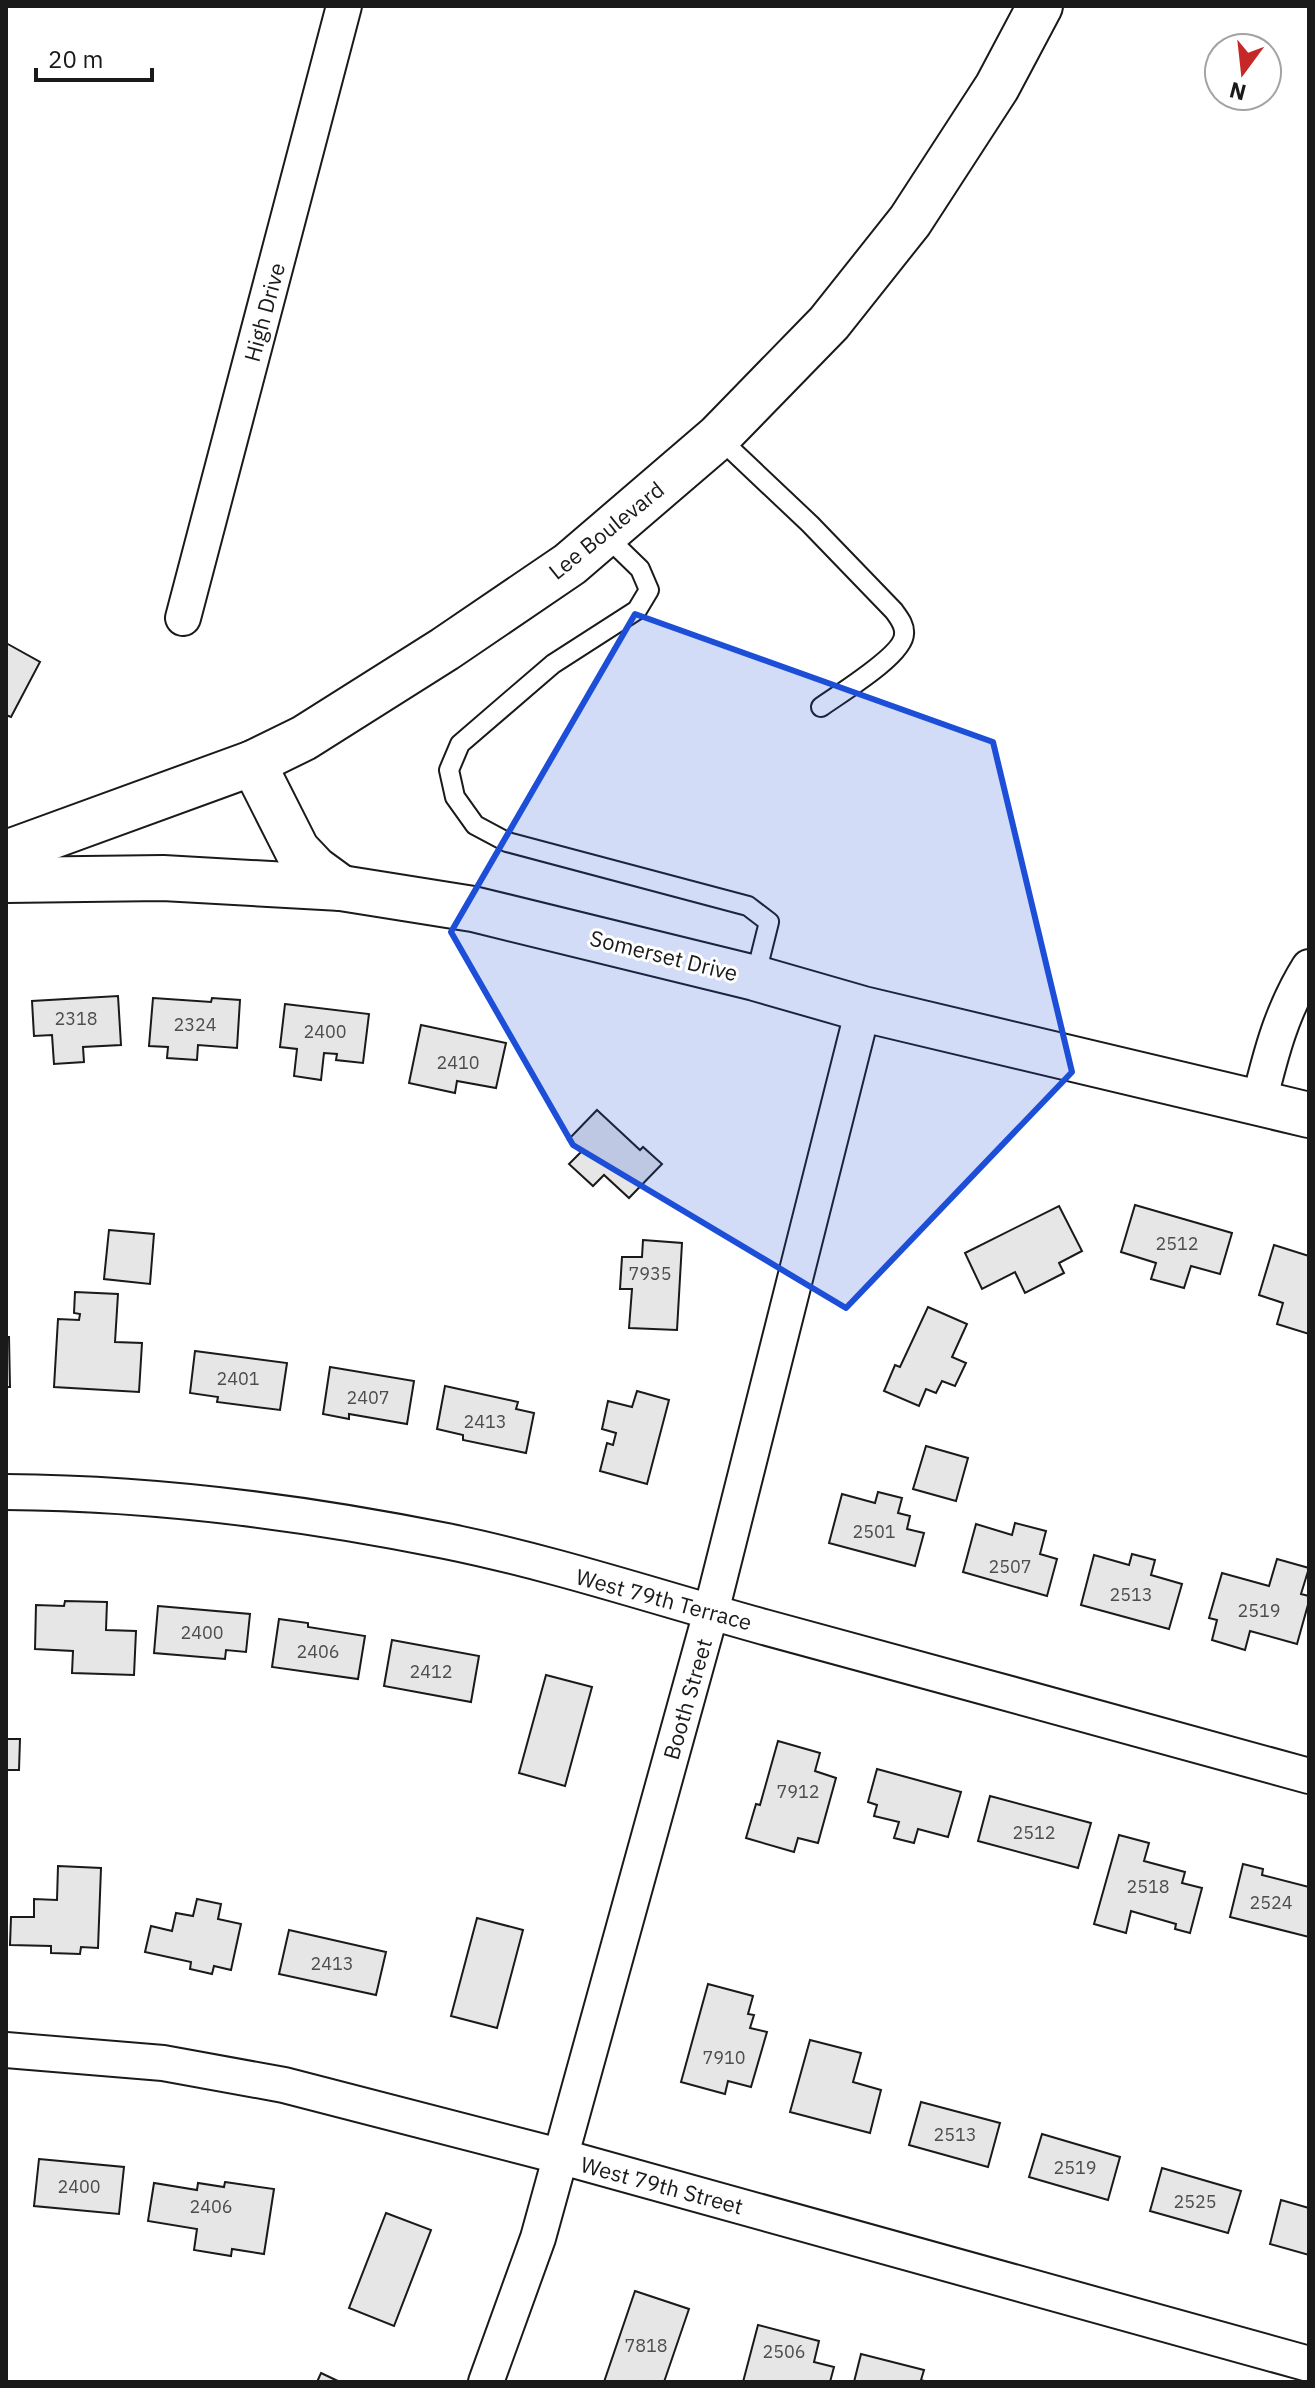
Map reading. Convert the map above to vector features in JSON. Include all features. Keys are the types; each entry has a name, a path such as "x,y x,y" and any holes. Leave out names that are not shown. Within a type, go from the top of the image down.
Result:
{"street":[{"name":"High Drive","path":"183,618 344,6"},
{"name":"Lee Boulevard","path":"6,853 253,763 304,738 445,649 570,564 718,437 829,323 910,221 997,87 1040,6"},
{"path":"253,763 297,850 315,869 341,888"},
{"name":"Somerset Drive","path":"6,880 163,878 341,888 473,909 755,978 863,1009 1309,1115"},
{"path":"1259,1102 1272,1048 1290,996 1309,967"},
{"name":"Booth Street","path":"486,2382 538,2238 711,1612 863,1009"},
{"name":"West 79th Terrace","path":"6,1492 205,1503 340,1521 449,1542 1309,1776"},
{"name":"West 79th Street","path":"6,2050 163,2063 284,2085 559,2156 1309,2364"}],"lane":[{"path":"718,437 810,524 902,623 905,636 896,652 821,707"},
{"path":"604,534 640,569 649,590 637,610 553,664 460,744 449,770 455,797 475,825 507,842 748,906 769,922 755,978"}],"highlighted area":[{"path":"635,614 993,742 1072,1072 846,1308 573,1145 451,932"}],"building":[{"path":"6,643 40,662 11,717 6,715"},
{"path":"118,996 121,1045 83,1047 84,1062 54,1064 52,1035 34,1036 32,1001"},
{"path":"153,998 211,1002 212,998 240,1000 237,1048 198,1045 197,1060 167,1058 168,1047 149,1046"},
{"path":"285,1004 369,1014 363,1063 336,1060 337,1054 324,1053 321,1080 294,1076 297,1049 280,1047"},
{"path":"421,1025 506,1043 496,1088 457,1081 455,1093 409,1083"},
{"path":"597,1110 640,1150 643,1147 662,1164 629,1198 604,1175 593,1186 569,1164 581,1152 568,1140"},
{"path":"1135,1205 1232,1233 1220,1274 1191,1266 1184,1288 1151,1279 1156,1263 1121,1252"},
{"path":"1059,1206 1082,1251 1059,1263 1064,1273 1025,1293 1015,1272 982,1289 965,1253"},
{"path":"109,1230 154,1234 150,1284 104,1279"},
{"path":"643,1240 682,1243 677,1330 629,1328 632,1289 620,1289 622,1257 642,1257"},
{"path":"1274,1245 1309,1256 1309,1334 1277,1324 1283,1303 1259,1295"},
{"path":"75,1292 118,1294 115,1342 142,1343 139,1392 54,1387 58,1319 79,1320 80,1314 74,1313"},
{"path":"928,1307 967,1324 952,1357 966,1363 955,1386 942,1381 936,1393 926,1389 919,1406 884,1391 895,1365 900,1367"},
{"path":"6,1337 9,1337 10,1387 6,1387"},
{"path":"195,1351 287,1363 280,1410 217,1402 218,1397 190,1393"},
{"path":"330,1367 414,1381 407,1424 349,1414 349,1419 323,1414"},
{"path":"445,1386 518,1402 516,1409 534,1413 526,1453 463,1440 463,1435 437,1429"},
{"path":"637,1391 669,1400 647,1484 600,1471 607,1443 613,1445 616,1433 602,1429 608,1401 632,1407"},
{"path":"926,1446 968,1458 956,1501 913,1489"},
{"path":"878,1492 902,1498 898,1513 910,1516 907,1529 924,1533 915,1566 829,1543 842,1494 875,1503"},
{"path":"1015,1523 1046,1531 1040,1554 1057,1559 1047,1596 963,1572 976,1524 1012,1535"},
{"path":"1132,1554 1155,1560 1151,1575 1182,1584 1169,1629 1081,1605 1094,1555 1129,1565"},
{"path":"1277,1559 1309,1568 1301,1594 1309,1596 1309,1601 1297,1644 1250,1631 1245,1650 1212,1640 1217,1620 1209,1618 1222,1573 1269,1586"},
{"path":"65,1601 107,1602 106,1630 136,1631 134,1675 72,1673 73,1651 35,1649 36,1605 64,1606"},
{"path":"158,1606 250,1614 246,1652 226,1650 225,1659 154,1653"},
{"path":"279,1619 365,1636 358,1679 272,1667"},
{"path":"392,1640 479,1656 471,1702 384,1686"},
{"path":"546,1675 592,1687 565,1786 519,1773"},
{"path":"6,1739 20,1739 19,1770 6,1770"},
{"path":"778,1741 820,1753 815,1771 836,1778 818,1843 798,1838 794,1852 746,1838 756,1804 760,1805"},
{"path":"877,1769 961,1792 948,1837 918,1829 914,1843 894,1838 899,1822 874,1816 877,1805 868,1802"},
{"path":"990,1796 1091,1823 1078,1868 978,1841"},
{"path":"1119,1835 1149,1843 1144,1861 1185,1872 1182,1883 1202,1888 1190,1933 1175,1929 1176,1924 1131,1911 1126,1933 1094,1924"},
{"path":"1243,1864 1263,1869 1262,1875 1309,1887 1309,1937 1230,1917"},
{"path":"58,1866 101,1868 98,1948 81,1947 80,1954 51,1953 51,1946 10,1945 11,1917 34,1917 34,1899 57,1900"},
{"path":"197,1899 221,1904 218,1919 241,1924 231,1970 214,1966 212,1974 190,1969 191,1962 145,1952 151,1926 172,1931 176,1913 193,1916"},
{"path":"477,1918 523,1930 497,2028 451,2016"},
{"path":"289,1930 386,1952 376,1995 279,1974"},
{"path":"708,1984 753,1996 748,2014 754,2015 750,2028 767,2032 751,2087 728,2081 725,2094 681,2082"},
{"path":"810,2040 861,2053 853,2082 881,2090 870,2133 790,2112"},
{"path":"921,2102 1000,2123 988,2167 909,2145"},
{"path":"1042,2134 1120,2157 1108,2200 1029,2177"},
{"path":"39,2159 124,2167 119,2214 34,2206"},
{"path":"1162,2168 1241,2191 1228,2233 1150,2211"},
{"path":"225,2182 274,2189 264,2254 232,2249 231,2256 194,2250 197,2229 148,2221 154,2183 197,2190 198,2183 224,2187"},
{"path":"1281,2200 1309,2208 1309,2255 1270,2244"},
{"path":"386,2213 431,2230 394,2326 349,2308"},
{"path":"635,2291 689,2309 664,2382 604,2382"},
{"path":"758,2325 819,2341 814,2362 834,2367 830,2382 743,2382"},
{"path":"861,2354 924,2370 921,2380 927,2382 854,2382"},
{"path":"321,2373 340,2382 317,2382"}]}
